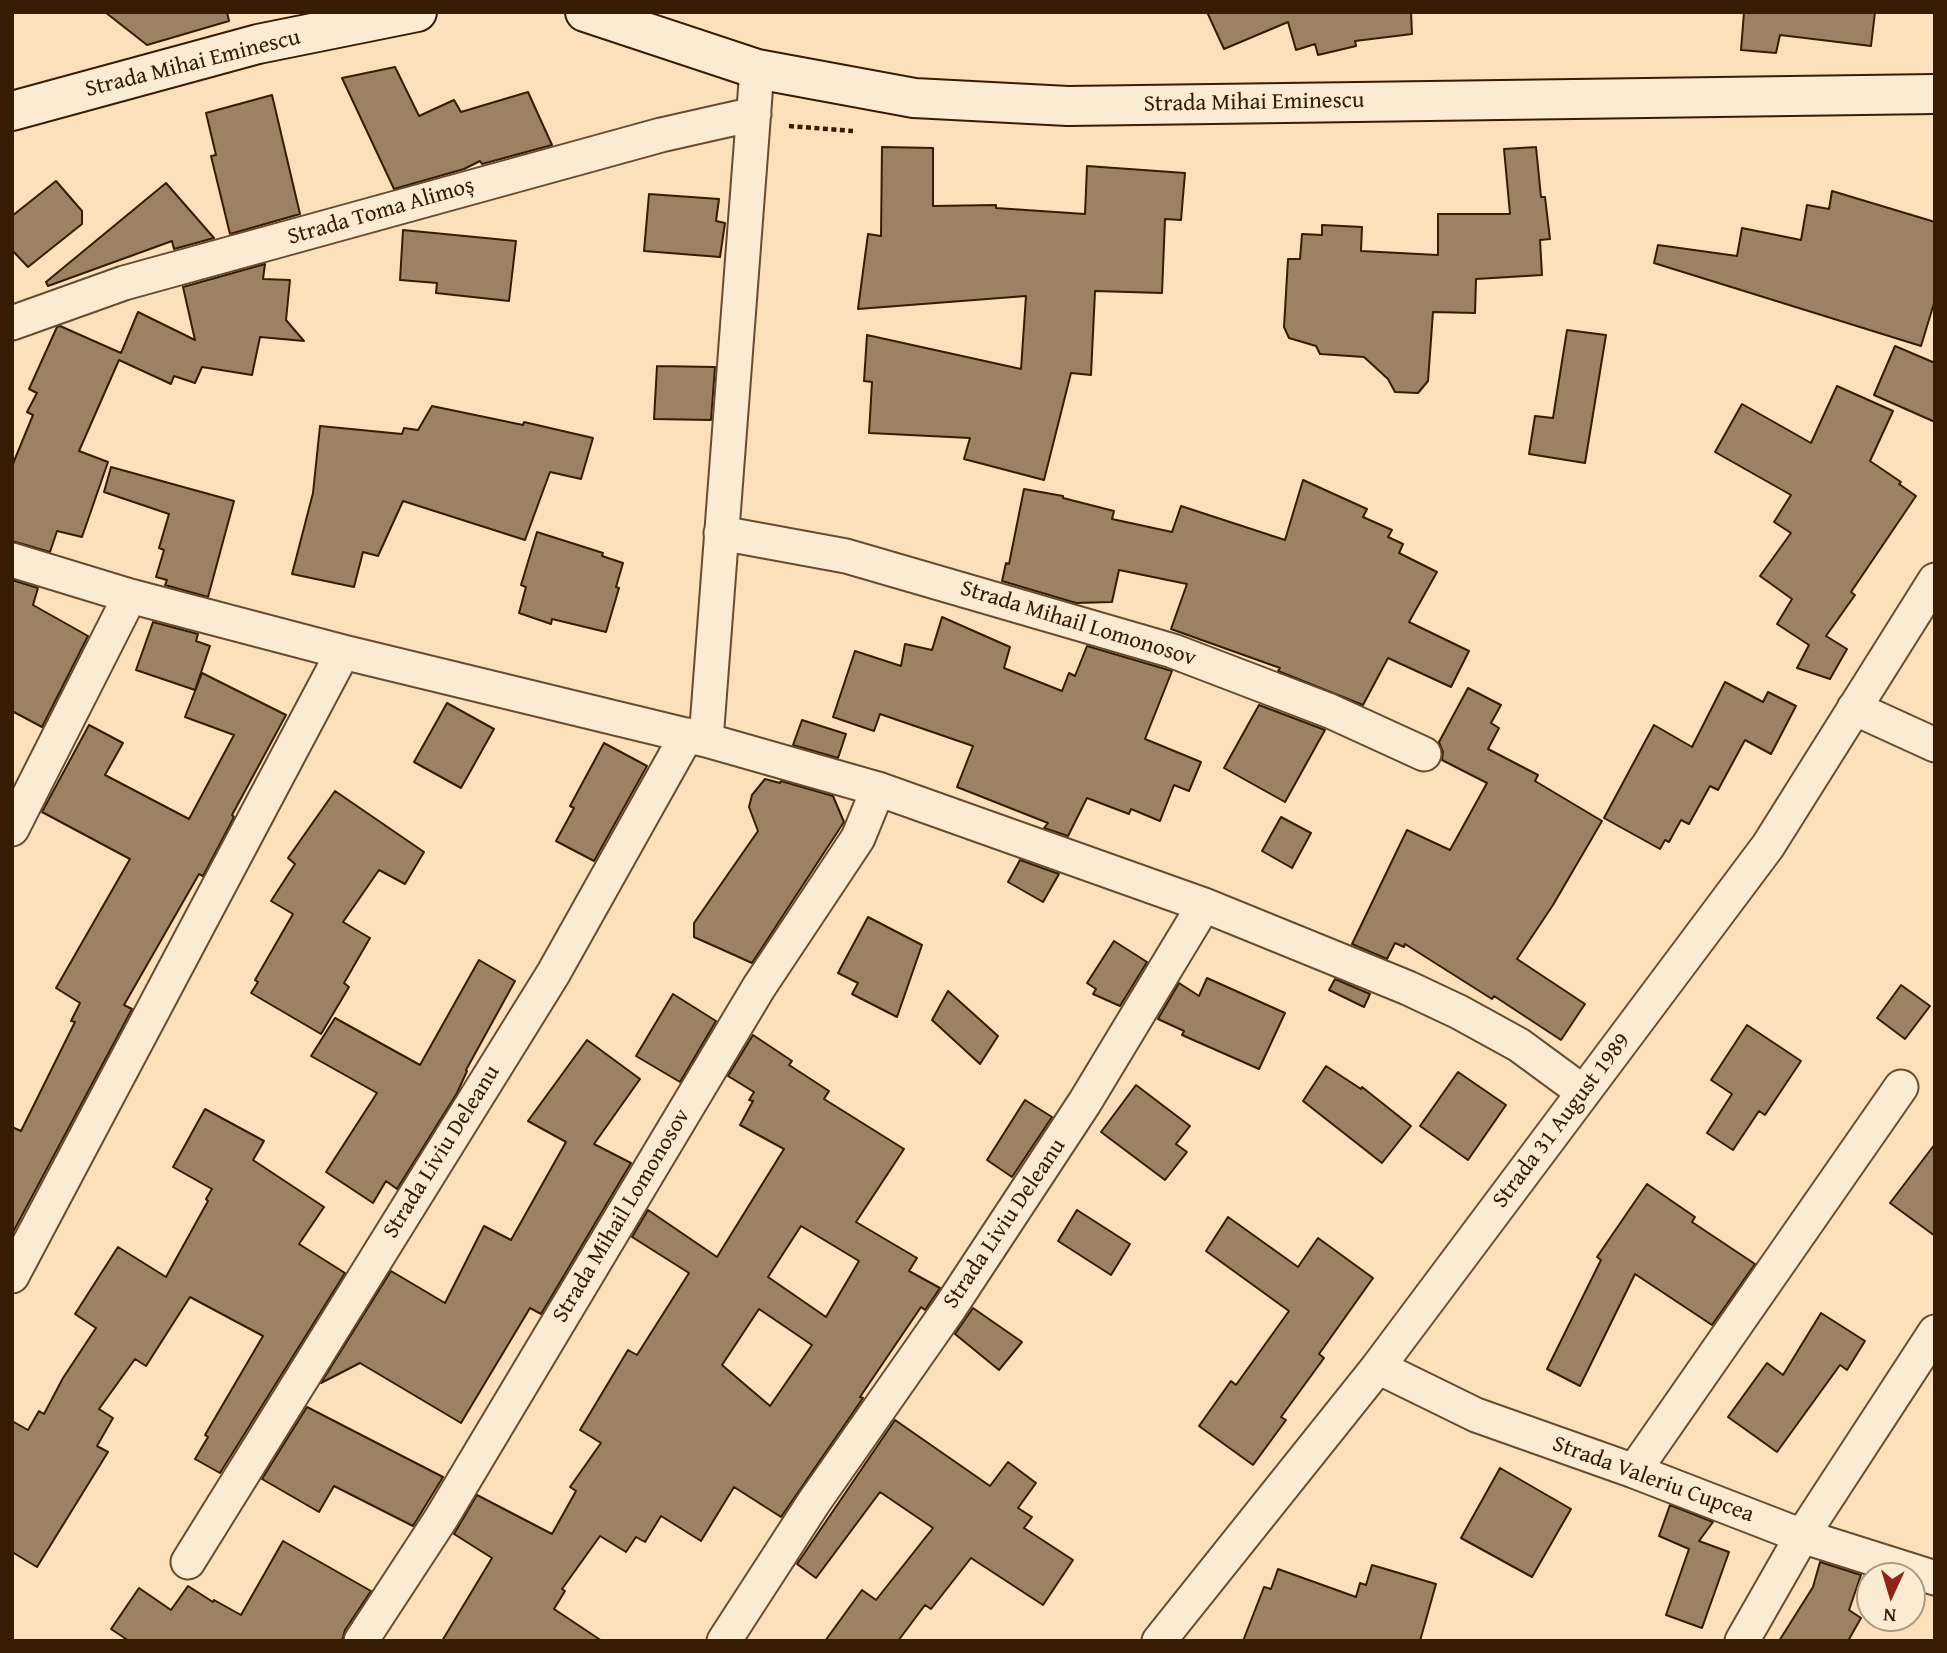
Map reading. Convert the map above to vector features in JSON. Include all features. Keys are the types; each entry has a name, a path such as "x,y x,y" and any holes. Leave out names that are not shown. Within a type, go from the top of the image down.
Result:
{"main road":[{"name":"Strada Mihai Eminescu","path":"12,111 258,44 417,12"},
{"name":"Strada Mihai Eminescu","path":"585,12 757,69 915,98 1068,106 1935,94"}],"street":[{"path":"697,738 721,533 757,69"},
{"name":"Strada Toma Alimoș","path":"12,323 124,283 648,139 754,114"},
{"name":"Strada Mihail Lomonosov","path":"721,533 846,555 1173,651 1330,710 1424,754"},
{"path":"12,560 130,596 343,652 697,738 878,789 1204,905 1408,988 1459,1012 1518,1045 1583,1092"},
{"name":"Strada 31 August 1989","path":"1159,1641 1378,1367 1768,846 1935,580"},
{"path":"12,829 130,596"},
{"path":"12,1276 343,652"},
{"path":"1854,708 1935,746"},
{"name":"Strada Liviu Deleanu","path":"188,1562 697,738"},
{"name":"Strada Mihail Lomonosov","path":"361,1641 442,1517 759,987 858,838 878,789"},
{"name":"Strada Liviu Deleanu","path":"724,1641 814,1502 949,1309 1078,1114 1204,905"},
{"path":"1634,1471 1901,1087"},
{"path":"1742,1641 1802,1536 1935,1332"},
{"name":"Strada Valeriu Cupcea","path":"1378,1367 1476,1415 1634,1471 1802,1536 1935,1578"}],"building":[{"path":"105,12 227,12 229,21 147,45"},
{"path":"1207,12 1411,12 1412,34 1355,41 1356,46 1318,55 1315,44 1296,50 1288,22 1224,49"},
{"path":"1744,12 1875,12 1871,46 1780,35 1776,53 1741,50"},
{"path":"395,67 419,116 454,100 461,112 528,92 552,145 482,164 480,161 464,169 394,189 342,78"},
{"path":"272,95 300,214 230,234 211,156 216,155 206,113"},
{"path":"882,147 933,148 933,206 996,205 996,208 1085,214 1087,166 1185,173 1181,220 1165,219 1162,293 1095,291 1091,375 1071,373 1044,480 964,459 970,438 869,433 872,382 864,381 867,335 1021,369 1026,296 858,309 868,234 881,236"},
{"path":"1536,147 1541,197 1545,197 1550,239 1540,240 1542,275 1476,279 1475,313 1433,312 1428,381 1418,393 1395,392 1388,379 1364,357 1320,354 1316,346 1289,338 1284,327 1288,259 1300,259 1302,234 1322,235 1322,225 1362,227 1361,251 1438,255 1438,214 1510,214 1504,149"},
{"path":"56,181 82,211 82,224 28,267 12,250 12,216"},
{"path":"166,183 214,238 174,249 172,241 48,286 46,282"},
{"path":"1832,191 1935,222 1935,300 1921,346 1654,263 1658,245 1737,256 1742,228 1801,240 1807,205 1829,209"},
{"path":"649,194 719,199 716,221 725,223 720,257 644,251"},
{"path":"403,230 516,241 509,301 436,293 437,283 400,280"},
{"path":"265,264 263,279 290,280 286,320 304,341 260,337 252,375 202,367 195,383 174,376 171,384 119,360 79,451 108,462 82,537 57,531 50,552 12,541 12,466 33,415 27,412 37,393 29,389 57,327 121,353 138,312 195,340 183,287"},
{"path":"1567,330 1606,335 1585,463 1529,454 1535,416 1553,418"},
{"path":"1895,346 1935,363 1935,422 1874,395"},
{"path":"657,366 715,367 711,420 654,419"},
{"path":"1837,386 1893,411 1870,461 1916,496 1851,592 1855,595 1826,636 1847,649 1830,679 1797,668 1809,645 1777,624 1792,599 1760,576 1791,533 1774,522 1791,495 1715,452 1742,404 1811,443"},
{"path":"432,406 523,425 524,422 593,438 581,479 550,472 525,540 403,501 378,556 363,552 354,587 292,574 313,493 320,426 402,434 404,428 418,430"},
{"path":"111,467 234,501 208,597 165,585 167,580 156,577 164,550 159,548 169,514 104,492"},
{"path":"1303,480 1367,509 1363,517 1392,530 1388,537 1403,544 1399,553 1437,572 1409,622 1469,651 1451,687 1388,658 1363,705 1278,671 1280,668 1171,629 1187,584 1119,570 1112,602 1076,603 1002,581 1006,563 1009,564 1024,489 1063,496 1114,511 1112,519 1172,532 1181,506 1285,540"},
{"path":"537,532 603,553 602,556 623,563 606,632 552,619 551,624 519,613 526,587 521,585"},
{"path":"12,580 38,588 33,605 88,636 42,727 12,711"},
{"path":"942,617 1010,647 1004,668 1062,691 1069,673 1075,676 1087,646 1172,671 1145,739 1201,762 1189,791 1174,785 1160,821 1131,809 1129,814 1087,798 1068,836 1044,828 1048,823 957,787 973,746 880,714 874,731 833,717 855,651 901,666 905,644 932,650"},
{"path":"153,622 198,634 196,641 210,646 195,690 136,670"},
{"path":"202,673 286,715 232,815 234,817 203,876 199,874 124,1005 132,1009 12,1234 12,1127 21,1131 75,1022 71,1021 80,1003 56,988 130,859 42,812 89,725 123,743 105,775 189,819 234,735 185,717"},
{"path":"1725,682 1763,702 1768,692 1796,706 1771,754 1745,740 1718,790 1710,786 1689,824 1681,820 1669,842 1665,840 1660,849 1604,818 1654,725 1692,747"},
{"path":"1468,688 1501,705 1491,723 1499,728 1488,749 1538,775 1535,781 1602,821 1553,905 1517,959 1585,1004 1561,1040 1494,996 1492,999 1405,944 1404,947 1395,943 1387,959 1352,944 1407,830 1450,850 1487,783 1442,760 1443,752 1439,742"},
{"path":"447,703 494,729 461,788 414,762"},
{"path":"1259,705 1325,730 1285,802 1224,768"},
{"path":"802,720 846,734 838,758 793,745"},
{"path":"604,743 647,766 594,861 556,841 574,808 570,806"},
{"path":"765,779 833,796 844,822 752,963 694,937 694,923 758,831 749,807 752,795"},
{"path":"335,791 424,852 405,884 379,870 343,922 370,938 344,983 349,987 321,1034 251,993 258,982 255,980 293,914 271,901 295,864 288,858"},
{"path":"1281,817 1311,833 1292,868 1262,851"},
{"path":"1020,860 1059,874 1043,902 1008,882"},
{"path":"868,917 922,945 897,1017 852,994 858,983 838,973"},
{"path":"1114,941 1147,962 1120,1006 1093,994 1096,989 1087,983"},
{"path":"479,960 515,981 466,1070 457,1093 397,1189 386,1181 373,1203 326,1172 377,1093 311,1056 335,1018 420,1065"},
{"path":"1207,978 1285,1013 1259,1069 1182,1035 1184,1031 1158,1019 1179,983 1199,996"},
{"path":"1335,979 1370,994 1364,1007 1329,990"},
{"path":"1901,985 1930,1006 1905,1039 1877,1018"},
{"path":"948,991 998,1036 980,1064 932,1020"},
{"path":"673,994 716,1021 680,1082 636,1056"},
{"path":"1747,1025 1801,1061 1765,1115 1759,1111 1733,1150 1707,1133 1732,1094 1711,1080"},
{"path":"753,1035 792,1061 789,1065 829,1091 824,1099 904,1149 856,1222 917,1258 909,1271 940,1288 925,1310 921,1307 860,1397 863,1398 781,1517 734,1487 701,1541 661,1516 645,1542 636,1537 626,1552 600,1536 562,1589 565,1591 554,1609 602,1641 442,1641 492,1558 454,1534 477,1495 552,1534 576,1491 570,1487 601,1443 580,1430 628,1350 637,1355 689,1273 632,1237 648,1210 717,1257 784,1149 740,1125 753,1101 749,1100 754,1092 728,1076","holes":["801,1226 859,1261 826,1317 768,1277","759,1309 812,1345 770,1406 722,1365"]},
{"path":"587,1040 640,1079 594,1144 631,1163 541,1314 530,1308 461,1423 360,1363 321,1383 391,1271 445,1303 484,1226 511,1240 566,1142 528,1121"},
{"path":"1326,1066 1361,1089 1362,1087 1411,1126 1382,1163 1303,1101"},
{"path":"1458,1072 1506,1105 1468,1160 1420,1126"},
{"path":"1136,1085 1190,1126 1176,1144 1187,1152 1165,1180 1101,1132"},
{"path":"1025,1100 1052,1117 1012,1177 987,1160"},
{"path":"205,1109 264,1141 253,1160 324,1207 299,1244 345,1273 220,1473 195,1459 208,1437 205,1435 263,1336 190,1297 146,1366 135,1359 99,1409 113,1418 97,1446 108,1452 37,1567 12,1552 12,1421 28,1430 39,1411 44,1414 63,1378 96,1328 75,1314 118,1247 166,1277 212,1189 173,1167"},
{"path":"1935,1144 1935,1236 1890,1203"},
{"path":"1647,1184 1695,1217 1692,1222 1755,1264 1712,1325 1635,1274 1580,1386 1547,1369 1601,1260 1597,1257"},
{"path":"1077,1210 1130,1244 1111,1275 1058,1241"},
{"path":"1228,1217 1298,1267 1318,1238 1373,1278 1319,1354 1324,1358 1281,1417 1286,1420 1253,1465 1199,1426 1231,1381 1236,1385 1289,1311 1206,1251"},
{"path":"973,1308 1022,1342 999,1370 955,1334"},
{"path":"1821,1313 1865,1341 1847,1370 1840,1365 1777,1452 1728,1417 1767,1363 1783,1375"},
{"path":"307,1407 443,1477 413,1526 334,1486 319,1512 262,1479"},
{"path":"895,1420 990,1486 1008,1462 1036,1483 1018,1508 1032,1517 1024,1528 1073,1560 1043,1605 971,1558 931,1609 925,1605 898,1641 825,1641 862,1590 876,1600 933,1528 880,1492 816,1578 797,1564"},
{"path":"1500,1468 1571,1509 1532,1577 1461,1538"},
{"path":"1670,1505 1713,1522 1699,1541 1729,1552 1702,1628 1666,1615 1689,1549 1659,1536"},
{"path":"283,1541 371,1591 345,1630 342,1641 129,1641 111,1629 139,1588 171,1610 188,1586 241,1615"},
{"path":"1820,1562 1856,1573 1856,1590 1849,1610 1856,1615 1856,1627 1848,1641 1779,1641 1813,1587"},
{"path":"1372,1565 1436,1584 1420,1641 1243,1641 1264,1587 1271,1589 1278,1569 1356,1597 1360,1583 1366,1585"}]}
